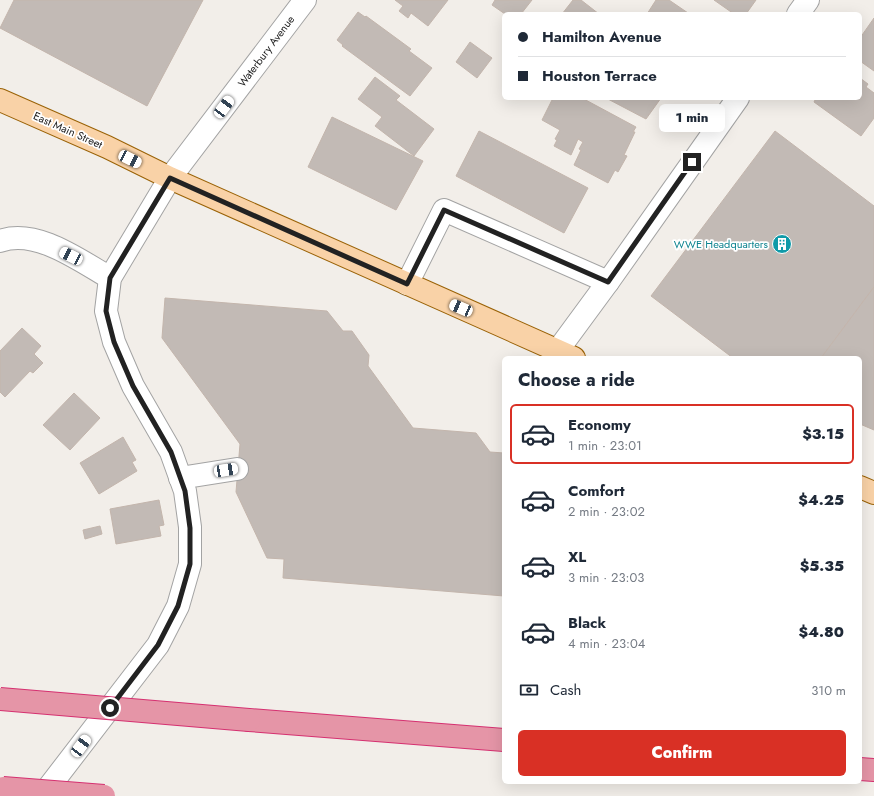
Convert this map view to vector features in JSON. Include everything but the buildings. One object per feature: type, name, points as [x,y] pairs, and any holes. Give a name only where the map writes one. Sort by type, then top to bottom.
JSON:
[{"type":"highway","points":[[0,700],[502,740]]},
{"type":"highway","points":[[862,769],[874,770]]},
{"type":"highway","points":[[1,788],[24,796]]},
{"type":"highway","points":[[1,788],[104,796]]},
{"type":"main road","name":"East Main Street","points":[[0,100],[407,284],[562,356]]},
{"type":"main road","points":[[862,488],[874,493]]},
{"type":"street","name":"Waterbury Avenue","points":[[110,278],[170,178],[305,0]]},
{"type":"street","points":[[799,12],[808,0]]},
{"type":"street","points":[[562,356],[608,282],[737,100]]},
{"type":"street","points":[[407,284],[444,210],[608,282]]},
{"type":"street","points":[[0,241],[20,237],[52,246],[110,278],[106,311],[114,342],[133,386],[171,452],[185,491],[190,528],[190,564],[178,606],[158,645],[42,796]]},
{"type":"street","points":[[180,478],[237,469]]},
{"type":"place","name":"WWE Headquarters","points":[[782,244]]},
{"type":"route","points":[[110,708],[158,645],[178,606],[190,564],[190,528],[185,491],[171,452],[133,386],[114,342],[106,311],[110,278],[170,178],[407,284],[444,210],[608,282],[692,162]]}]
